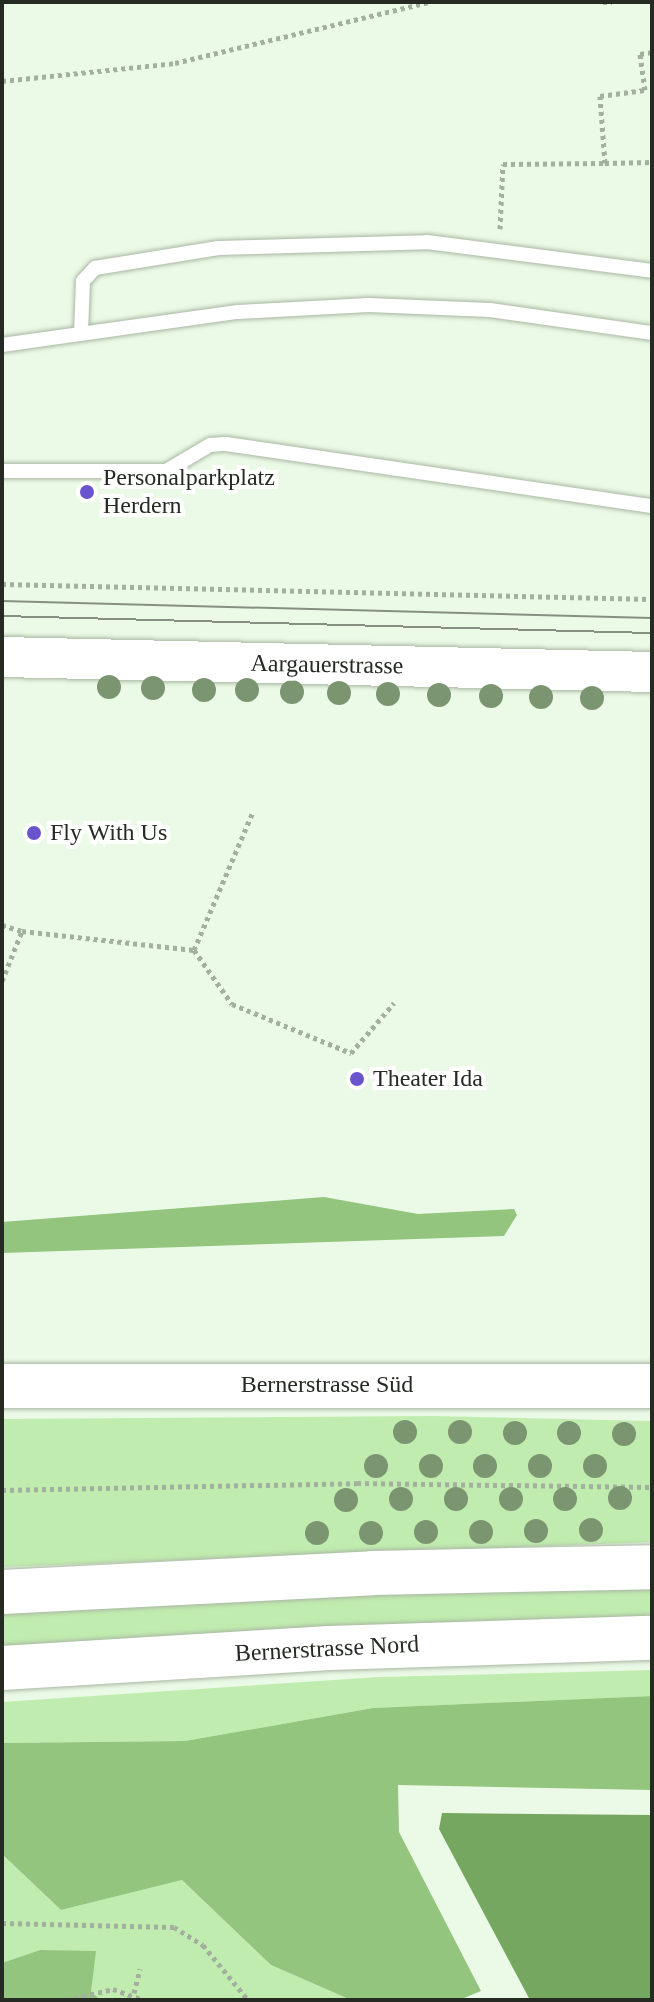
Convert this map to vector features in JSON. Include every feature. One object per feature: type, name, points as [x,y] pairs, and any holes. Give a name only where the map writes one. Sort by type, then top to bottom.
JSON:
[{"type":"main road","name":"Bernerstrasse Süd","points":[[2,1386],[652,1386]]},
{"type":"main road","points":[[2,1592],[388,1573],[652,1567]]},
{"type":"main road","name":"Bernerstrasse Nord","points":[[2,1668],[329,1648],[652,1638]]},
{"type":"street","name":"Aargauerstrasse","points":[[2,657],[652,672]]},
{"type":"lane","points":[[81,333],[84,278],[95,268],[125,260],[317,242],[427,242],[498,248],[652,271]]},
{"type":"lane","points":[[2,345],[238,312],[399,305],[521,314],[652,333]]},
{"type":"lane","points":[[2,471],[166,471],[210,445],[226,444],[652,506]]},
{"type":"path","points":[[2,81],[175,63],[430,2]]},
{"type":"path","points":[[603,2],[612,2]]},
{"type":"path","points":[[605,163],[600,96],[645,90],[640,54],[652,52]]},
{"type":"path","points":[[498,248],[503,164],[652,162]]},
{"type":"path","points":[[2,584],[652,599]]},
{"type":"path","points":[[194,950],[253,812]]},
{"type":"path","points":[[2,925],[22,931],[194,950],[232,1004],[351,1053],[394,1003]]},
{"type":"path","points":[[2,981],[22,931]]},
{"type":"path","points":[[2,1490],[357,1483],[652,1487]]},
{"type":"path","points":[[2,1923],[174,1927],[203,1945],[248,2000]]},
{"type":"path","points":[[134,1993],[140,1969]]},
{"type":"path","points":[[67,2000],[103,1990],[134,1993],[143,2000]]},
{"type":"shaded area","points":[[324,1197],[418,1214],[514,1209],[517,1215],[504,1236],[2,1253],[2,1222]]},
{"type":"shaded area","points":[[433,1416],[652,1421],[652,1542],[2,1567],[2,1419]]},
{"type":"shaded area","points":[[652,1588],[652,1620],[2,1646],[2,1613],[432,1592]]},
{"type":"shaded area","points":[[652,1670],[652,1696],[373,1708],[185,1741],[2,1743],[2,1702],[379,1677]]},
{"type":"shaded area","points":[[652,1696],[652,1790],[398,1785],[399,1832],[481,1991],[459,2000],[351,2000],[271,1965],[182,1880],[61,1910],[2,1854],[2,1743],[185,1741],[373,1708]]},
{"type":"shaded area","points":[[442,1813],[652,1815],[652,2000],[530,2000],[439,1829]]},
{"type":"shaded area","points":[[2,1854],[61,1910],[182,1880],[271,1965],[351,2000],[101,2000],[91,1992],[95,1952],[40,1950],[2,1963]]},
{"type":"shaded area","points":[[40,1950],[96,1951],[91,1992],[101,2000],[2,2000],[2,1963]]},
{"type":"tram line","points":[[2,601],[652,618]]},
{"type":"tram line","points":[[2,616],[652,633]]},
{"type":"place","name":"Personalparkplatz Herdern","points":[[87,492]]},
{"type":"place","name":"Fly With Us","points":[[34,833]]},
{"type":"place","name":"Theater Ida","points":[[357,1079]]}]
